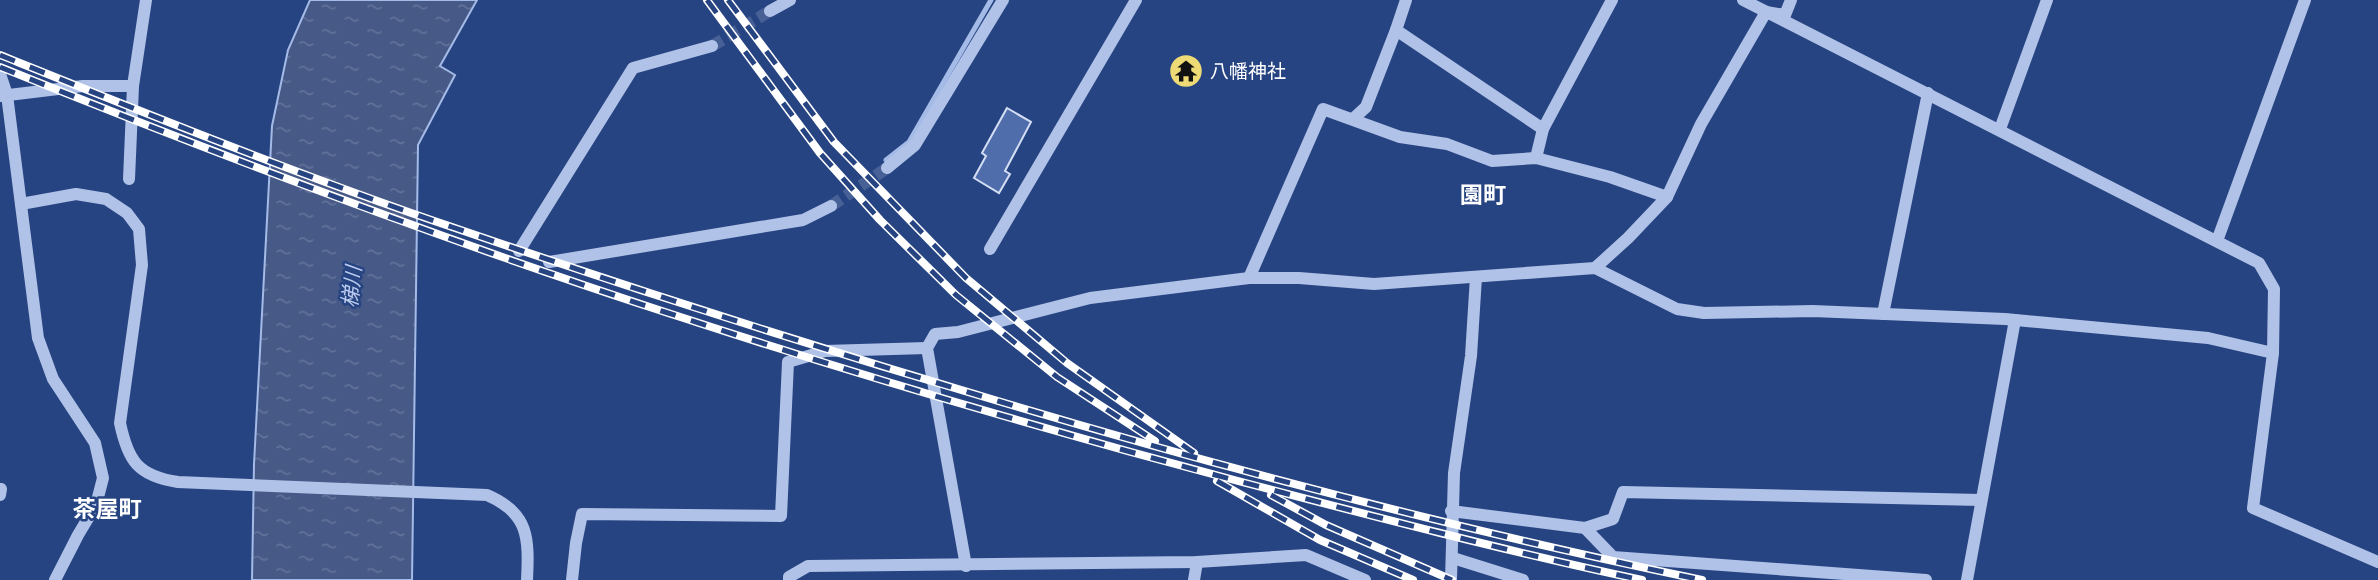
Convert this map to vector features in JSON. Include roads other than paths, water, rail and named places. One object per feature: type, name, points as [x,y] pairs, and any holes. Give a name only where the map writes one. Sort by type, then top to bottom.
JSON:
[{"type":"street","points":[[129,179],[133,86],[146,0]]},
{"type":"street","points":[[887,169],[915,145],[1003,0]]},
{"type":"street","points":[[990,249],[1136,0]]},
{"type":"street","points":[[1353,119],[1366,107],[1406,0]]},
{"type":"street","points":[[1536,158],[1543,128],[1612,0]]},
{"type":"street","points":[[1743,0],[2259,263],[2274,289],[2273,353],[2253,508],[2378,562]]},
{"type":"street","points":[[1766,12],[1785,15],[1791,0]]},
{"type":"street","points":[[2000,129],[2047,0]]},
{"type":"street","points":[[2217,241],[2305,0]]},
{"type":"street","points":[[1595,268],[1667,197],[1701,124],[1766,12]]},
{"type":"street","points":[[1396,30],[1543,128]]},
{"type":"street","points":[[519,251],[633,68],[712,46]]},
{"type":"street","points":[[0,74],[21,204],[38,338],[53,379],[95,443],[103,478],[96,505],[55,580]]},
{"type":"street","points":[[3,96],[83,86],[133,86]]},
{"type":"street","points":[[1884,314],[1928,93]]},
{"type":"street","points":[[1249,278],[1323,109],[1400,137],[1447,144],[1492,161],[1536,158],[1610,177],[1667,197]]},
{"type":"street","points":[[21,204],[76,194],[106,199],[127,213],[139,229],[142,265],[120,423],[125,448],[142,471],[160,480],[178,482],[487,495],[503,502],[518,515],[527,538],[527,580]]},
{"type":"street","points":[[550,262],[803,220],[831,206]]},
{"type":"street","points":[[966,565],[927,348],[935,334],[958,332],[1090,298],[1249,278],[1299,278],[1374,284],[1595,268],[1677,309],[1704,313],[1814,311],[2015,320],[2208,338],[2273,353]]},
{"type":"street","points":[[1451,580],[1454,473],[1471,356],[1476,277]]},
{"type":"street","points":[[1967,580],[2015,320]]},
{"type":"street","points":[[572,580],[582,514],[781,516],[788,362],[825,351],[927,348]]},
{"type":"street","points":[[1451,511],[1585,528],[1613,519],[1623,492],[1982,500]]},
{"type":"street","points":[[1585,528],[1613,557],[1926,580]]},
{"type":"street","points":[[789,580],[808,566],[1197,562],[1306,555],[1365,580]]},
{"type":"street","points":[[1453,558],[1523,580]]},
{"type":"street","points":[[1194,580],[1197,562]]},
{"type":"water","name":"梯川","points":[[310,0],[477,0],[440,66],[455,75],[418,145],[412,580],[252,580],[254,464],[272,126],[288,50]]},
{"type":"waterway","points":[[886,160],[909,142],[991,0]]},
{"type":"tunnel","points":[[712,46],[770,11]]},
{"type":"tunnel","points":[[831,206],[887,168]]},
{"type":"railway","points":[[707,0],[820,153],[880,220],[956,295],[1057,377],[1155,441]]},
{"type":"railway","points":[[728,0],[834,142],[966,278],[1067,363],[1194,453]]},
{"type":"railway","points":[[0,55],[338,187],[656,295],[861,360],[1260,475],[1436,520],[1702,580]]},
{"type":"railway","points":[[0,67],[414,226],[665,312],[808,357],[1022,421],[1238,481],[1490,545],[1642,580]]},
{"type":"railway","points":[[1217,481],[1320,540],[1413,580]]},
{"type":"railway","points":[[1271,495],[1326,525],[1452,580]]},
{"type":"place","name":"八幡神社","points":[[1186,71]]},
{"type":"district","name":"園町","points":[[1483,195]]},
{"type":"district","name":"茶屋町","points":[[107,509]]}]
